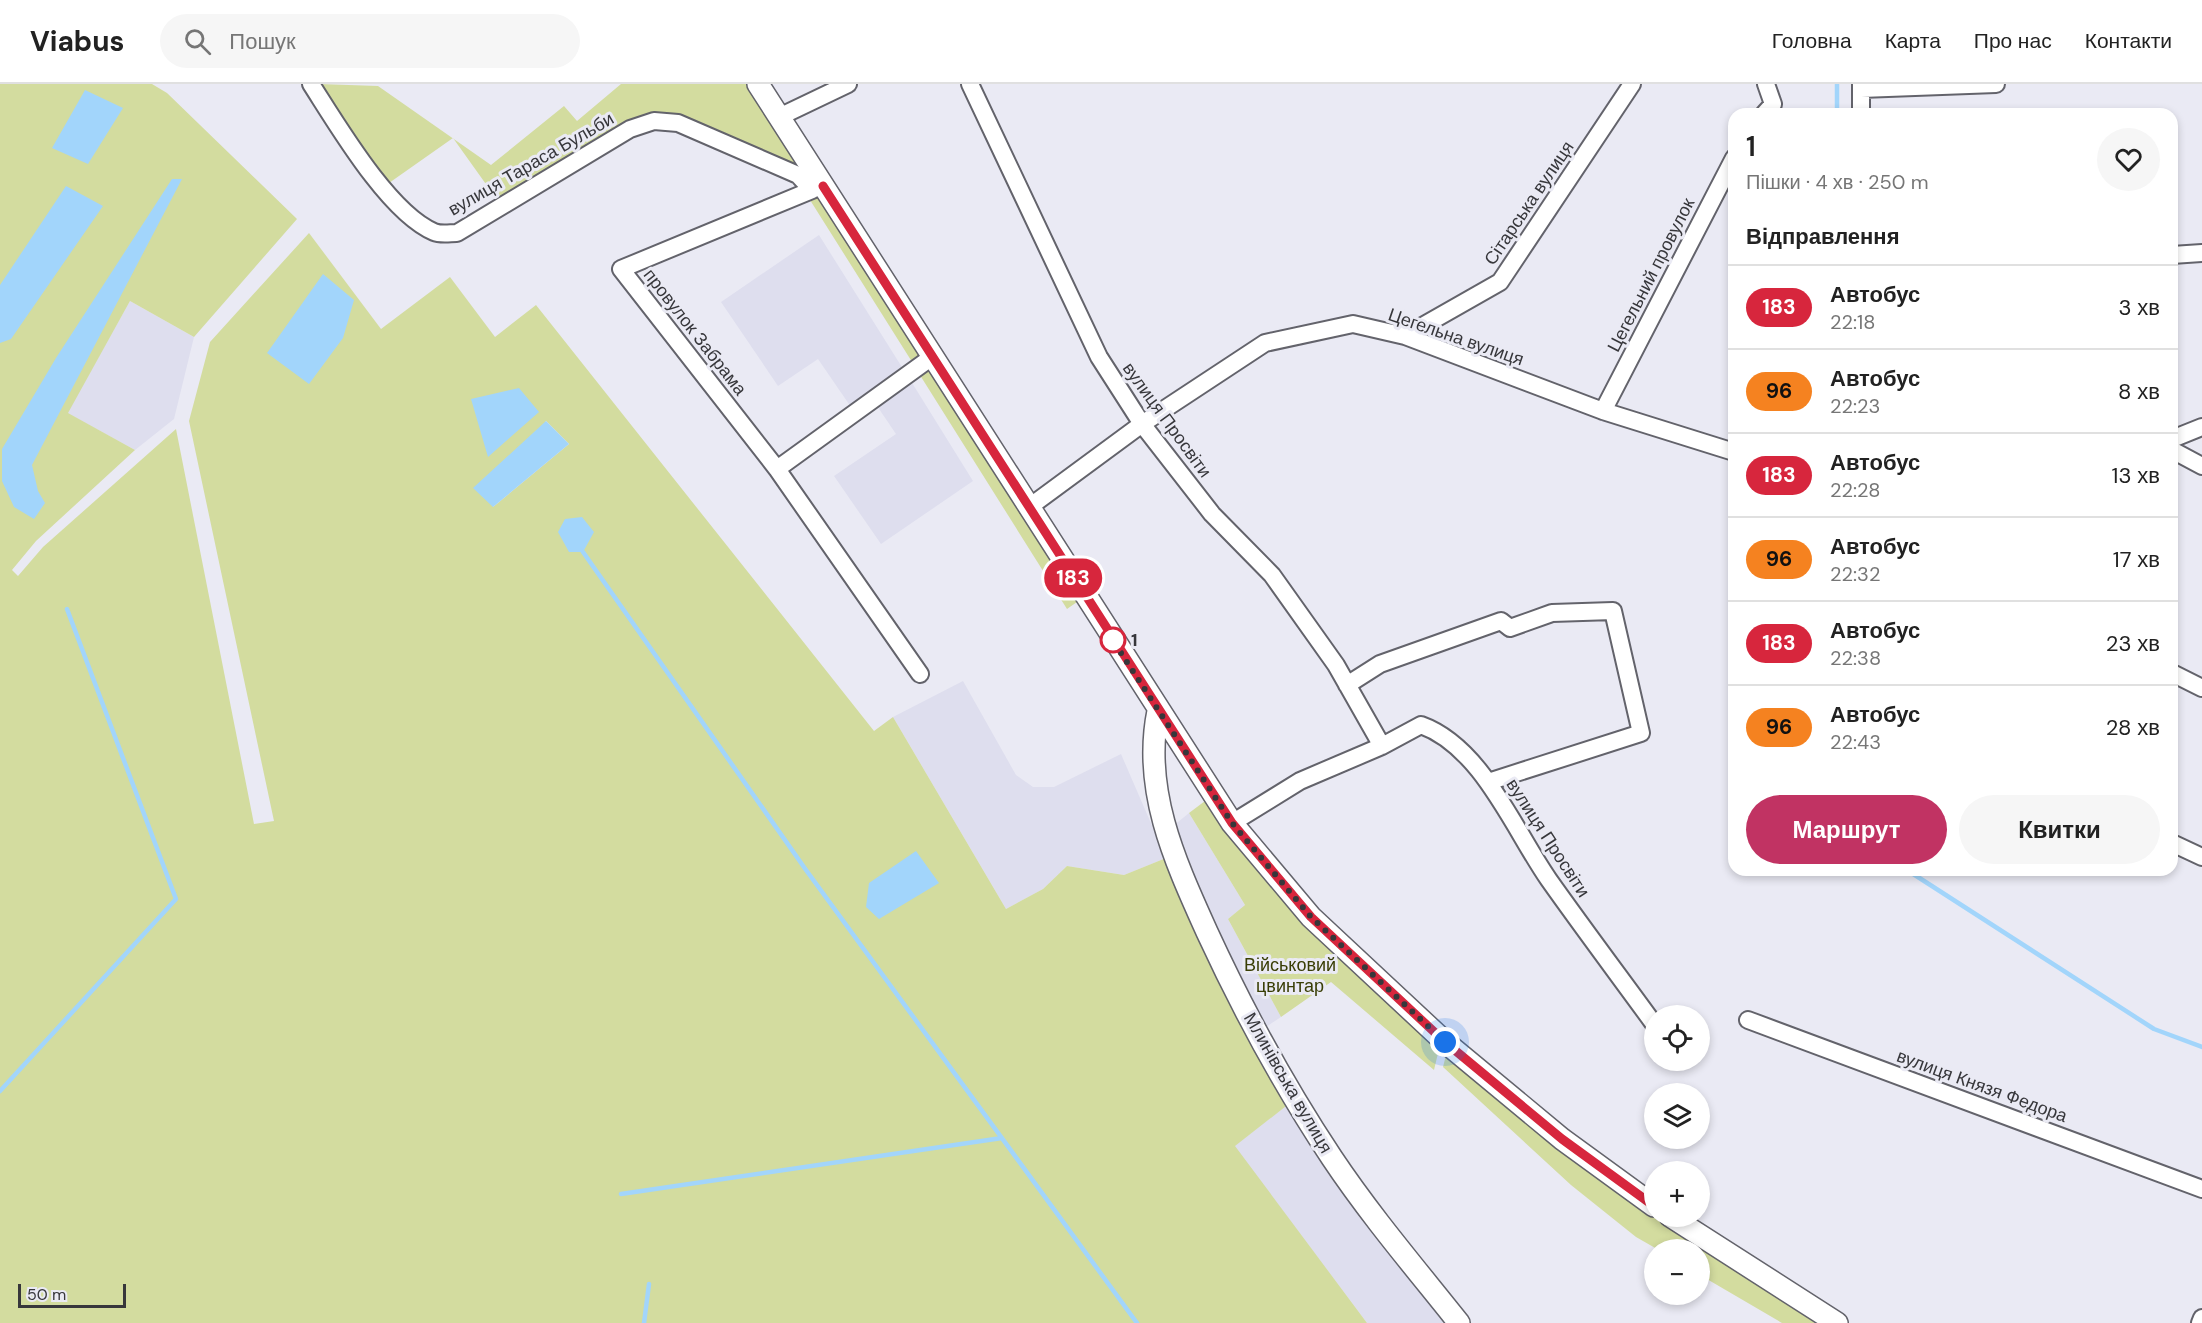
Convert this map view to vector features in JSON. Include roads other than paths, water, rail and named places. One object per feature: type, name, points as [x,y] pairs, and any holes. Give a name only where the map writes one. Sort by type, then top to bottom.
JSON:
[{"type":"main road","points":[[758,84],[779,117],[817,188],[932,357],[1232,823],[1311,917],[1445,1042],[1562,1139],[1644,1199]]},
{"type":"main road","name":"Млинівська вулиця","points":[[1158,711],[1153,739],[1159,802],[1172,856],[1221,962],[1274,1065],[1332,1159],[1459,1323]]},
{"type":"main road","points":[[1687,1227],[1837,1323]]},
{"type":"street","name":"вулиця Тараса Бульби","points":[[311,84],[360,160],[414,221],[437,233],[457,232],[630,129],[654,121],[678,123],[798,175],[817,188]]},
{"type":"street","points":[[779,117],[848,84]]},
{"type":"street","name":"вулиця Просвіти","points":[[970,84],[1099,357],[1142,424],[1212,514],[1272,575],[1347,685],[1382,746]]},
{"type":"street","name":"Сітарська вулиця","points":[[1405,336],[1500,282],[1632,84]]},
{"type":"street","points":[[1766,84],[1773,104],[1769,108]]},
{"type":"street","points":[[1861,108],[1861,87],[1996,84]]},
{"type":"street","name":"Цегельний провулок","points":[[1603,411],[1728,170]]},
{"type":"street","name":"провулок Забрама","points":[[817,188],[621,269],[777,469],[920,674]]},
{"type":"street","points":[[2178,255],[2202,253]]},
{"type":"street","name":"Цегельна вулиця","points":[[1028,508],[1142,424],[1265,343],[1353,324],[1405,336],[1603,411],[1728,450]]},
{"type":"street","points":[[777,469],[932,357]]},
{"type":"street","points":[[2178,437],[2202,427]]},
{"type":"street","points":[[2178,453],[2202,466]]},
{"type":"street","points":[[1347,685],[1380,664],[1501,621],[1510,628],[1552,613],[1614,611],[1641,733],[1488,782]]},
{"type":"street","points":[[2178,676],[2202,688]]},
{"type":"street","name":"вулиця Просвіти","points":[[1232,823],[1300,782],[1382,746],[1421,725],[1438,731],[1488,782],[1548,878],[1644,1009]]},
{"type":"street","points":[[2178,846],[2202,857]]},
{"type":"street","name":"вулиця Князя Федора","points":[[1748,1020],[2202,1189]]},
{"type":"street","points":[[2200,1323],[2202,1318]]},
{"type":"water","points":[[85,90],[123,108],[88,164],[52,148]]},
{"type":"water","points":[[172,179],[182,179],[32,465],[38,491],[45,503],[34,519],[14,507],[2,481],[2,449],[56,358]]},
{"type":"water","points":[[66,186],[103,206],[11,339],[0,343],[0,285]]},
{"type":"water","points":[[323,274],[354,300],[343,338],[309,384],[267,353]]},
{"type":"water","points":[[519,388],[539,412],[488,457],[471,399]]},
{"type":"water","points":[[546,421],[569,444],[493,507],[473,488]]},
{"type":"water","points":[[582,517],[594,532],[583,552],[569,552],[558,532],[565,519]]},
{"type":"water","points":[[916,851],[939,883],[879,919],[866,907],[869,883]]},
{"type":"waterway","points":[[1837,84],[1837,108]]},
{"type":"waterway","points":[[583,552],[806,870],[1137,1323]]},
{"type":"waterway","points":[[0,1091],[176,899],[67,609]]},
{"type":"waterway","points":[[1916,876],[2154,1029],[2202,1047]]},
{"type":"waterway","points":[[621,1194],[1002,1138]]},
{"type":"waterway","points":[[644,1323],[649,1284]]},
{"type":"place","name":"1","points":[[1113,640]]},
{"type":"park label","name":"Військовий цвинтар","points":[[1290,975]]}]
